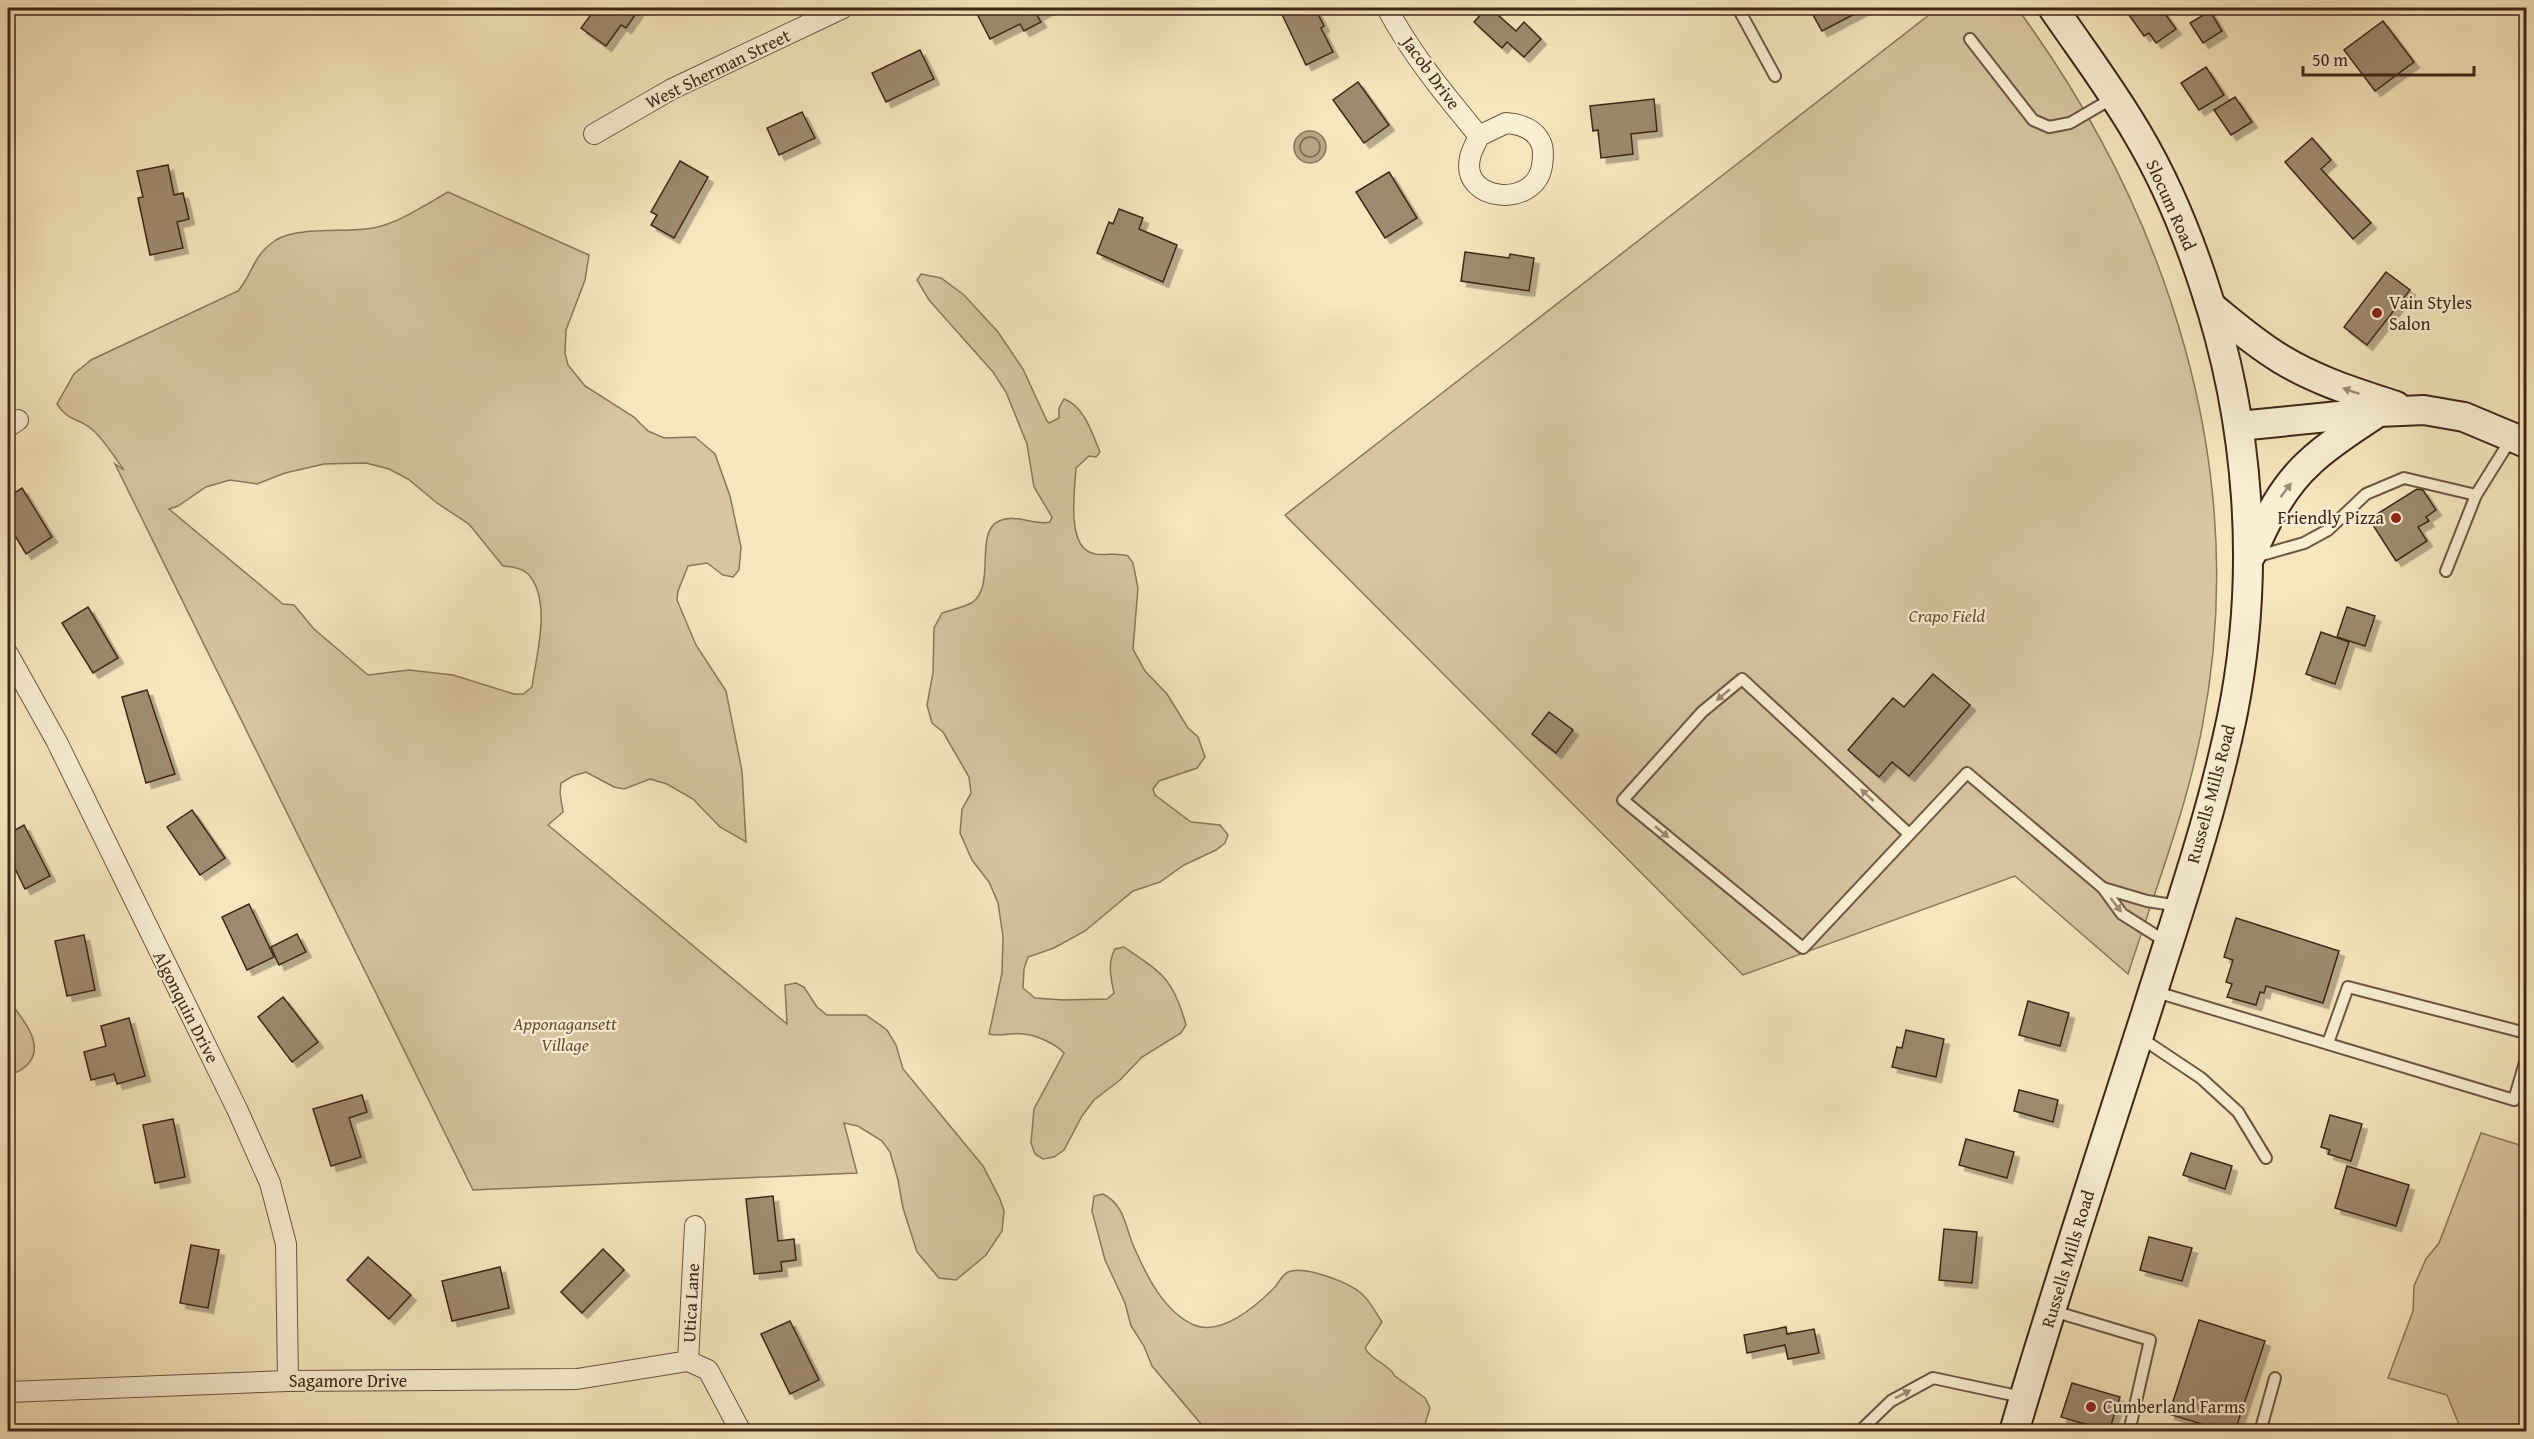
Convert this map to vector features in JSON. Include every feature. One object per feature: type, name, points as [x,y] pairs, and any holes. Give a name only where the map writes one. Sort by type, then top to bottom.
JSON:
[{"type":"main road","name":"Slocum Road","points":[[2053,8],[2115,97],[2158,171],[2192,251],[2212,307],[2239,426]]},
{"type":"main road","points":[[2212,307],[2263,348],[2301,370],[2324,381],[2407,410]]},
{"type":"main road","points":[[2239,426],[2407,410],[2464,417],[2520,440]]},
{"type":"main road","points":[[2249,559],[2270,514],[2296,477],[2310,462],[2378,412]]},
{"type":"main road","name":"Russells Mills Road","points":[[2014,1431],[2168,943],[2212,796],[2232,717],[2243,642],[2249,559],[2246,492],[2239,426]]},
{"type":"street","name":"West Sherman Street","points":[[594,134],[672,89],[843,8]]},
{"type":"street","name":"Jacob Drive","points":[[1387,8],[1396,26],[1450,102],[1479,136]]},
{"type":"street","name":"Algonquin Drive","points":[[8,654],[57,742],[237,1109],[270,1183],[286,1244],[288,1381]]},
{"type":"street","name":"Utica Lane","points":[[695,1226],[688,1360],[708,1371],[741,1431]]},
{"type":"street","name":"Sagamore Drive","points":[[8,1392],[288,1381],[577,1379],[688,1360]]},
{"type":"lane","points":[[1738,8],[1775,76]]},
{"type":"lane","points":[[1970,39],[2033,120],[2049,127],[2070,123],[2115,97]]},
{"type":"lane","points":[[2446,571],[2476,495],[2520,440]]},
{"type":"lane","points":[[2249,559],[2312,539],[2328,530],[2366,494],[2404,478],[2476,495]]},
{"type":"lane","points":[[1910,834],[1742,679],[1702,712],[1623,800],[1803,948],[1910,834],[1966,773],[2103,888],[2122,914],[2168,943]]},
{"type":"lane","points":[[2103,888],[2147,901],[2179,906]]},
{"type":"lane","points":[[2328,1043],[2348,987],[2526,1033]]},
{"type":"lane","points":[[2153,991],[2514,1100],[2526,1059]]},
{"type":"lane","points":[[2138,1036],[2201,1078],[2238,1112],[2266,1158]]},
{"type":"lane","points":[[2052,1311],[2150,1340],[2129,1431]]},
{"type":"lane","points":[[1859,1431],[1891,1401],[1933,1378],[2024,1397]]},
{"type":"lane","points":[[2260,1431],[2276,1378]]},
{"type":"green space","name":"Crapo Field","points":[[1938,8],[2017,8],[2071,88],[2117,172],[2156,259],[2185,349],[2206,442],[2216,536],[2215,632],[2202,728],[2169,852],[2128,974],[2015,876],[1743,975],[1285,515]]},
{"type":"green space","name":"Apponagansett Village","points":[[448,192],[589,255],[585,280],[566,330],[565,353],[568,365],[585,386],[634,417],[648,431],[664,438],[695,437],[715,454],[730,496],[741,547],[739,570],[733,577],[723,575],[707,563],[688,566],[678,591],[677,600],[696,645],[726,691],[742,771],[746,842],[720,827],[693,799],[667,784],[650,779],[624,789],[614,787],[586,772],[561,783],[563,812],[548,825],[787,1024],[785,985],[796,983],[804,987],[817,1007],[827,1015],[866,1015],[887,1030],[896,1045],[903,1069],[983,1166],[1004,1211],[1002,1231],[986,1255],[956,1280],[939,1278],[917,1252],[903,1208],[890,1152],[882,1141],[858,1126],[844,1123],[857,1173],[473,1190],[115,464],[124,470],[90,427],[70,417],[57,404],[74,374],[91,360],[238,291],[262,252],[276,240],[297,233],[382,226],[402,218]],"holes":[[[366,463],[389,469],[408,479],[437,503],[469,524],[503,566],[524,571],[536,586],[540,600],[541,630],[532,687],[523,694],[514,694],[453,675],[409,670],[368,675],[314,629],[294,605],[283,604],[169,509],[178,506],[206,487],[230,480],[257,484],[285,473],[324,464]]]},
{"type":"green space","points":[[921,274],[941,278],[964,295],[998,332],[1023,369],[1049,423],[1059,418],[1059,408],[1064,399],[1077,408],[1086,421],[1100,452],[1096,457],[1089,456],[1076,468],[1074,517],[1079,541],[1086,550],[1095,554],[1124,555],[1128,556],[1133,563],[1138,588],[1133,649],[1145,671],[1167,694],[1188,728],[1198,737],[1205,757],[1197,768],[1159,781],[1153,789],[1155,795],[1191,822],[1220,825],[1228,835],[1225,843],[1216,850],[1184,865],[1160,882],[1133,891],[1085,931],[1054,948],[1028,957],[1024,969],[1023,988],[1035,998],[1107,999],[1114,993],[1110,971],[1111,960],[1115,949],[1124,947],[1164,978],[1176,997],[1186,1025],[1181,1033],[1142,1057],[1120,1080],[1094,1100],[1082,1116],[1064,1150],[1054,1157],[1043,1159],[1035,1154],[1031,1143],[1034,1109],[1064,1053],[1051,1043],[1029,1035],[989,1034],[1002,973],[1003,937],[998,903],[989,882],[972,860],[960,833],[962,809],[971,793],[969,777],[943,732],[932,723],[927,705],[933,673],[934,628],[942,613],[970,604],[980,594],[985,571],[986,547],[992,527],[1005,519],[1044,523],[1050,522],[1052,517],[1034,487],[1027,444],[1006,392],[993,372],[929,300],[917,280]]},
{"type":"green space","points":[[8,1000],[30,1031],[34,1041],[34,1051],[31,1060],[22,1069],[8,1076]]},
{"type":"green space","points":[[2481,1133],[2526,1147],[2526,1431],[2456,1431],[2458,1422],[2447,1395],[2388,1378],[2413,1311],[2414,1286],[2426,1259],[2439,1243]]},
{"type":"green space","points":[[1103,1194],[1120,1210],[1139,1258],[1157,1292],[1174,1311],[1194,1325],[1215,1327],[1237,1318],[1266,1296],[1284,1275],[1295,1270],[1327,1276],[1358,1291],[1369,1302],[1382,1322],[1365,1348],[1395,1376],[1425,1398],[1430,1408],[1423,1431],[1207,1431],[1152,1366],[1144,1346],[1131,1326],[1125,1303],[1105,1260],[1092,1211],[1094,1196]]},
{"type":"water","points":[[1310,131],[1321,136],[1326,147],[1321,158],[1310,163],[1299,158],[1294,147],[1299,136]]},
{"type":"building","points":[[596,8],[640,8],[626,28],[621,25],[606,46],[581,28]]},
{"type":"building","points":[[974,8],[1051,8],[1037,15],[1041,22],[1024,31],[1020,24],[990,39]]},
{"type":"building","points":[[1279,8],[1315,8],[1324,26],[1321,28],[1333,52],[1306,65]]},
{"type":"building","points":[[1487,8],[1490,8],[1516,31],[1524,22],[1541,39],[1524,57],[1507,42],[1502,48],[1474,22]]},
{"type":"building","points":[[1809,8],[1866,8],[1822,31]]},
{"type":"building","points":[[2124,8],[2161,8],[2176,29],[2156,43],[2149,33],[2144,36]]},
{"type":"building","points":[[2210,11],[2222,31],[2203,43],[2190,23]]},
{"type":"building","points":[[2383,21],[2414,62],[2375,91],[2344,50]]},
{"type":"building","points":[[920,50],[934,79],[886,102],[872,73]]},
{"type":"building","points":[[2206,67],[2224,95],[2199,110],[2181,83]]},
{"type":"building","points":[[1358,82],[1389,125],[1364,143],[1333,100]]},
{"type":"building","points":[[2235,97],[2252,122],[2231,135],[2214,110]]},
{"type":"building","points":[[1654,99],[1657,131],[1631,134],[1633,154],[1601,158],[1598,130],[1593,131],[1590,106]]},
{"type":"building","points":[[802,112],[815,138],[779,155],[767,128]]},
{"type":"building","points":[[2312,138],[2331,160],[2321,169],[2371,223],[2353,239],[2285,162]]},
{"type":"building","points":[[680,161],[708,177],[674,238],[651,225],[657,215],[651,212]]},
{"type":"building","points":[[168,165],[174,195],[183,193],[189,219],[177,222],[183,248],[150,255],[138,198],[143,197],[137,171]]},
{"type":"building","points":[[1389,172],[1417,218],[1385,238],[1356,192]]},
{"type":"building","points":[[1119,209],[1143,218],[1139,229],[1177,245],[1163,282],[1097,253],[1109,222],[1113,224]]},
{"type":"building","points":[[1465,252],[1509,258],[1510,254],[1534,258],[1529,291],[1461,281]]},
{"type":"building","points":[[2386,272],[2410,290],[2367,345],[2344,327]]},
{"type":"building","points":[[22,488],[52,537],[26,554],[8,524],[8,497]]},
{"type":"building","points":[[2417,489],[2423,490],[2436,510],[2426,517],[2429,521],[2418,527],[2427,541],[2396,561],[2369,519]]},
{"type":"building","points":[[88,607],[118,658],[93,673],[62,623]]},
{"type":"building","points":[[2347,607],[2375,616],[2365,646],[2337,637]]},
{"type":"building","points":[[2321,632],[2349,642],[2335,684],[2306,674]]},
{"type":"building","points":[[1933,674],[1970,705],[1909,776],[1892,762],[1879,777],[1848,750],[1893,698],[1904,707]]},
{"type":"building","points":[[147,690],[175,774],[146,783],[122,697]]},
{"type":"building","points":[[1549,712],[1573,730],[1556,753],[1532,734]]},
{"type":"building","points":[[192,810],[225,858],[200,875],[167,827]]},
{"type":"building","points":[[24,825],[50,876],[25,889],[8,854],[8,834]]},
{"type":"building","points":[[249,904],[274,957],[247,970],[222,917]]},
{"type":"building","points":[[2236,918],[2339,951],[2323,1003],[2266,986],[2264,993],[2260,992],[2256,1005],[2227,997],[2232,984],[2226,982],[2233,960],[2224,957]]},
{"type":"building","points":[[297,934],[306,952],[279,965],[271,947]]},
{"type":"building","points":[[84,935],[95,990],[67,996],[55,941]]},
{"type":"building","points":[[283,997],[318,1042],[292,1062],[258,1017]]},
{"type":"building","points":[[2028,1001],[2069,1013],[2060,1046],[2019,1035]]},
{"type":"building","points":[[129,1018],[145,1076],[117,1084],[114,1074],[91,1080],[84,1052],[106,1046],[101,1026]]},
{"type":"building","points":[[1906,1030],[1944,1039],[1936,1077],[1892,1067],[1897,1047],[1902,1048]]},
{"type":"building","points":[[2019,1090],[2058,1100],[2053,1122],[2014,1111]]},
{"type":"building","points":[[362,1095],[367,1112],[349,1118],[361,1157],[331,1166],[313,1109]]},
{"type":"building","points":[[2330,1115],[2362,1124],[2351,1161],[2328,1154],[2330,1150],[2321,1147]]},
{"type":"building","points":[[173,1119],[185,1177],[155,1183],[143,1125]]},
{"type":"building","points":[[1966,1139],[2014,1152],[2007,1178],[1959,1165]]},
{"type":"building","points":[[2191,1153],[2232,1166],[2225,1189],[2183,1175]]},
{"type":"building","points":[[2347,1166],[2409,1185],[2396,1226],[2335,1208]]},
{"type":"building","points":[[773,1196],[778,1241],[794,1239],[796,1260],[781,1262],[782,1271],[754,1274],[746,1199]]},
{"type":"building","points":[[1944,1229],[1977,1232],[1972,1283],[1939,1280]]},
{"type":"building","points":[[2149,1237],[2192,1248],[2182,1281],[2140,1270]]},
{"type":"building","points":[[191,1245],[219,1250],[208,1308],[180,1303]]},
{"type":"building","points":[[603,1249],[624,1270],[582,1313],[561,1292]]},
{"type":"building","points":[[368,1257],[411,1295],[389,1319],[347,1280]]},
{"type":"building","points":[[500,1267],[509,1308],[452,1321],[442,1281]]},
{"type":"building","points":[[2199,1320],[2265,1341],[2235,1431],[2224,1431],[2169,1414]]},
{"type":"building","points":[[790,1321],[819,1380],[790,1394],[761,1334]]},
{"type":"building","points":[[1786,1327],[1787,1334],[1814,1329],[1819,1353],[1788,1359],[1785,1345],[1747,1353],[1744,1335]]},
{"type":"building","name":"Cumberland Farms","points":[[2072,1383],[2120,1397],[2109,1431],[2061,1417]]},
{"type":"place","name":"Vain Styles Salon","points":[[2377,313]]},
{"type":"place","name":"Friendly Pizza","points":[[2396,518]]},
{"type":"place","name":"Cumberland Farms","points":[[2091,1407]]}]
